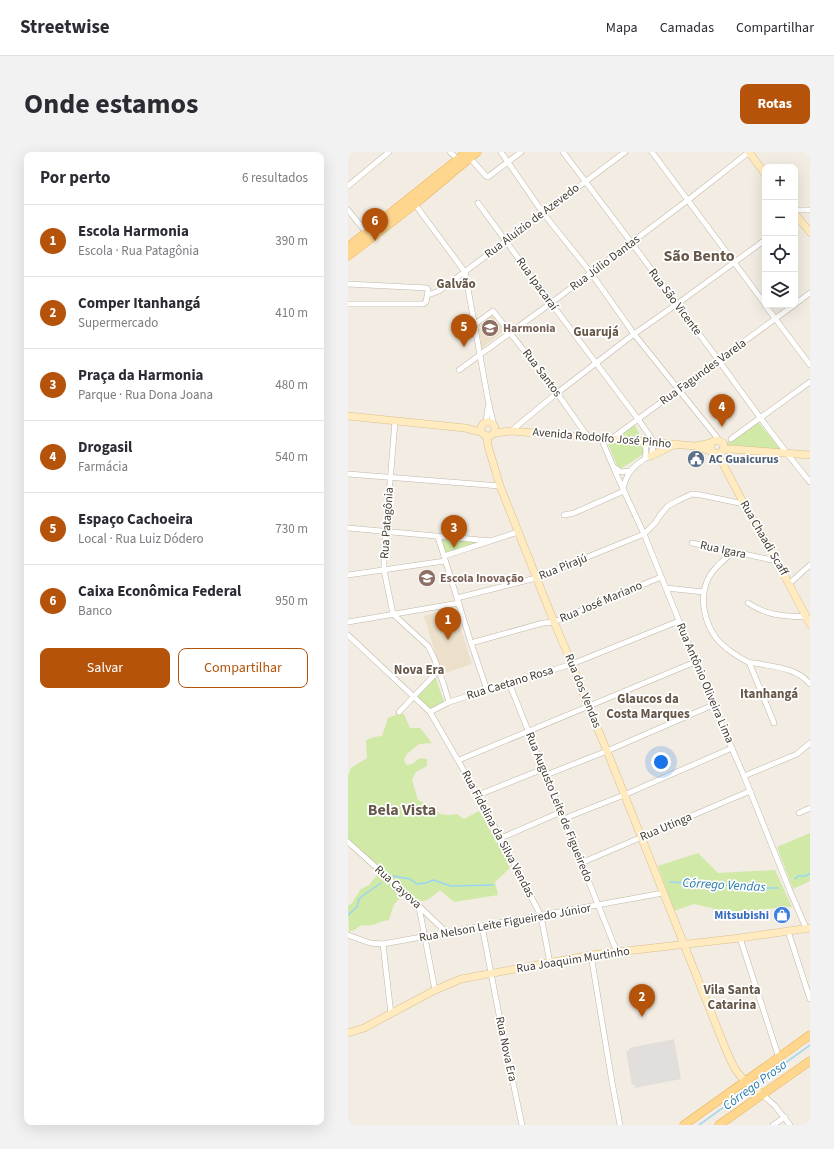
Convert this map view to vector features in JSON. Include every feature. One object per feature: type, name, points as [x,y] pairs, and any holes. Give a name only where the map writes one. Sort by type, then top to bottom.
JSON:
[{"type":"main road","points":[[348,256],[460,161],[470,154],[477,152]]},
{"type":"main road","points":[[749,152],[762,170]]},
{"type":"main road","points":[[348,247],[366,232],[412,201]]},
{"type":"main road","points":[[798,217],[810,232]]},
{"type":"main road","points":[[348,416],[465,428],[492,435],[494,428],[491,423],[484,423],[465,428]]},
{"type":"main road","points":[[484,423],[480,428],[484,434]]},
{"type":"main road","name":"Avenida Rodolfo José Pinho","points":[[494,428],[510,431],[696,446],[717,446],[732,449],[810,455]]},
{"type":"main road","name":"Rua dos Vendas","points":[[484,434],[500,486],[536,578],[733,1066],[747,1083],[760,1093]]},
{"type":"main road","points":[[648,457],[677,444]]},
{"type":"main road","name":"Rua Chaadi Scaff","points":[[717,446],[722,462],[744,504],[790,584],[810,624]]},
{"type":"main road","name":"Rua Joaquim Murtinho","points":[[348,1033],[364,1028],[435,990],[461,979],[591,955],[740,938],[808,928]]},
{"type":"main road","points":[[684,1125],[747,1083],[810,1035]]},
{"type":"main road","points":[[719,1125],[760,1093],[810,1061]]},
{"type":"street","points":[[348,186],[389,152]]},
{"type":"street","points":[[450,152],[460,161]]},
{"type":"street","points":[[501,152],[543,213],[591,273],[634,334],[708,428],[717,446]]},
{"type":"street","points":[[470,154],[488,177],[521,152]]},
{"type":"street","name":"Rua São Vicente","points":[[563,152],[786,453],[810,482]]},
{"type":"street","name":"Rua Aluízio de Azevedo","points":[[348,304],[423,304],[426,302],[428,295],[439,291],[625,152]]},
{"type":"street","points":[[652,152],[762,301]]},
{"type":"street","name":"Rua Júlio Dantas","points":[[459,370],[631,243],[749,152]]},
{"type":"street","points":[[412,201],[465,272],[494,428]]},
{"type":"street","name":"Rua Ipacaraí","points":[[478,203],[654,442]]},
{"type":"street","points":[[348,210],[366,232]]},
{"type":"street","points":[[798,214],[810,210]]},
{"type":"street","points":[[510,431],[634,334],[762,242]]},
{"type":"street","points":[[348,284],[426,288],[428,290],[428,295]]},
{"type":"street","name":"Rua Fagundes Varela","points":[[798,302],[810,294]]},
{"type":"street","points":[[767,308],[810,365]]},
{"type":"street","name":"Rua Fagundes Varela","points":[[611,439],[790,308]]},
{"type":"street","name":"Rua Santos","points":[[475,324],[493,311],[557,393],[588,437]]},
{"type":"street","points":[[731,439],[810,382]]},
{"type":"street","points":[[484,423],[488,400]]},
{"type":"street","name":"Rua Patagônia","points":[[393,614],[384,570],[384,558],[395,421]]},
{"type":"street","name":"Rua Antônio Oliveira Lima","points":[[601,438],[644,534],[695,662],[744,776],[790,891],[808,928]]},
{"type":"street","points":[[645,442],[648,457]]},
{"type":"street","points":[[564,515],[574,513],[624,490],[626,477],[630,471],[648,457],[654,442]]},
{"type":"street","points":[[613,467],[621,472],[630,471]]},
{"type":"street","points":[[348,474],[500,486]]},
{"type":"street","points":[[644,534],[668,506],[677,500],[692,494],[744,504]]},
{"type":"street","points":[[348,528],[491,541]]},
{"type":"street","points":[[348,575],[384,570],[444,558],[518,532]]},
{"type":"street","name":"Rua Pirajú","points":[[348,622],[458,600],[536,578],[644,534]]},
{"type":"street","points":[[438,537],[487,690]]},
{"type":"street","name":"Rua Igara","points":[[692,543],[777,561]]},
{"type":"street","points":[[733,552],[712,571],[704,592],[703,602],[705,615],[716,638],[731,651],[749,662],[797,673],[805,678],[810,684]]},
{"type":"street","points":[[790,584],[810,565]]},
{"type":"street","name":"Rua José Mariano","points":[[471,643],[543,623],[554,622],[661,577]]},
{"type":"street","points":[[666,588],[704,592]]},
{"type":"street","points":[[748,603],[758,610],[766,612],[784,616],[806,617]]},
{"type":"street","points":[[393,614],[428,646],[432,652],[449,702]]},
{"type":"street","name":"Rua Caetano Rosa","points":[[430,712],[449,702],[572,664],[679,621]]},
{"type":"street","name":"Rua Fidelina da Silva Vendas","points":[[348,635],[430,712],[459,760],[541,916],[550,963]]},
{"type":"street","points":[[459,760],[695,662]]},
{"type":"street","points":[[749,662],[774,723]]},
{"type":"street","points":[[398,712],[439,670]]},
{"type":"street","name":"Rua Augusto Leite de Figueiredo","points":[[509,683],[617,952]]},
{"type":"street","points":[[478,795],[607,751],[713,704]]},
{"type":"street","points":[[744,776],[797,754],[810,743]]},
{"type":"street","points":[[563,819],[624,795],[732,748]]},
{"type":"street","name":"Rua Utinga","points":[[581,863],[750,791]]},
{"type":"street","points":[[799,813],[810,808]]},
{"type":"street","points":[[501,838],[561,812]]},
{"type":"street","name":"Rua Cayova","points":[[348,842],[447,933]]},
{"type":"street","name":"Rua Nelson Leite Figueiredo Júnior","points":[[348,935],[370,943],[383,944],[424,938],[663,893]]},
{"type":"street","points":[[419,906],[435,990]]},
{"type":"street","points":[[482,926],[492,973]]},
{"type":"street","points":[[788,930],[810,999]]},
{"type":"street","points":[[740,938],[779,1058]]},
{"type":"street","points":[[383,944],[391,1014]]},
{"type":"street","points":[[591,955],[620,1125]]},
{"type":"street","name":"Rua Nova Era","points":[[492,973],[501,1025],[522,1125]]},
{"type":"street","points":[[760,1093],[775,1106],[790,1125]]},
{"type":"street","points":[[773,1125],[784,1117]]},
{"type":"shaded area","name":"Harmonia","points":[[492,315],[504,331],[482,348],[478,325]]},
{"type":"shaded area","points":[[454,607],[472,664],[442,674],[424,616]]},
{"type":"shaded area","points":[[674,1039],[681,1079],[635,1088],[635,1085],[632,1085],[626,1051],[629,1051],[629,1048]]},
{"type":"green space","points":[[758,422],[781,450],[733,448],[726,443]]},
{"type":"green space","points":[[634,424],[644,441],[645,453],[619,470],[608,444]]},
{"type":"green space","points":[[441,539],[485,542],[444,554]]},
{"type":"green space","points":[[435,676],[444,702],[431,709],[417,697]]},
{"type":"green space","points":[[398,714],[404,714],[410,728],[420,728],[432,743],[419,744],[407,754],[404,760],[406,765],[412,764],[420,758],[427,759],[427,766],[416,772],[412,780],[418,800],[431,806],[440,814],[457,814],[464,819],[479,811],[502,850],[510,868],[495,882],[498,895],[454,902],[440,890],[425,901],[404,896],[401,897],[394,905],[389,920],[373,925],[361,925],[349,932],[348,906],[352,903],[361,889],[369,885],[377,875],[377,872],[348,845],[348,776],[351,768],[367,758],[366,740],[382,736],[388,718]]},
{"type":"green space","points":[[810,833],[810,881],[793,889],[777,847]]},
{"type":"green space","points":[[698,853],[718,873],[775,870],[792,907],[727,912],[694,904],[674,911],[658,866]]},
{"type":"waterway","name":"Córrego Vendas","points":[[795,879],[798,876],[806,876],[810,873]]},
{"type":"waterway","name":"Córrego Vendas","points":[[393,876],[410,879],[417,884],[426,883],[433,880],[451,886],[493,885]]},
{"type":"waterway","name":"Córrego Vendas","points":[[670,882],[688,883],[700,887],[736,885],[752,888],[778,888]]},
{"type":"waterway","name":"Córrego Vendas","points":[[348,915],[357,907],[359,899],[381,883]]},
{"type":"waterway","name":"Córrego Prosa","points":[[755,1085],[810,1045]]},
{"type":"waterway","name":"Córrego Prosa","points":[[699,1125],[750,1088]]},
{"type":"place","name":"Caixa Econômica Federal","points":[[375,241]]},
{"type":"place","name":"Harmonia","points":[[490,328]]},
{"type":"place","name":"Espaço Cachoeira","points":[[464,347]]},
{"type":"place","name":"Drogasil","points":[[722,427]]},
{"type":"place","name":"AC Guaicurus","points":[[696,459]]},
{"type":"place","name":"Praça da Harmonia","points":[[454,548]]},
{"type":"place","name":"Escola Inovação","points":[[427,578]]},
{"type":"place","name":"Escola Harmonia","points":[[448,640]]},
{"type":"place","name":"Mitsubishi","points":[[782,915]]},
{"type":"place","name":"Comper Itanhangá","points":[[642,1017]]},
{"type":"district","name":"São Bento","points":[[699,256]]},
{"type":"district","name":"Galvão","points":[[456,284]]},
{"type":"district","name":"Guarujá","points":[[596,332]]},
{"type":"district","name":"Nova Era","points":[[419,670]]},
{"type":"district","name":"Itanhangá","points":[[769,694]]},
{"type":"district","name":"Glaucos da Costa Marques","points":[[648,706]]},
{"type":"district","name":"Bela Vista","points":[[402,810]]},
{"type":"district","name":"Vila Santa Catarina","points":[[732,998]]}]
